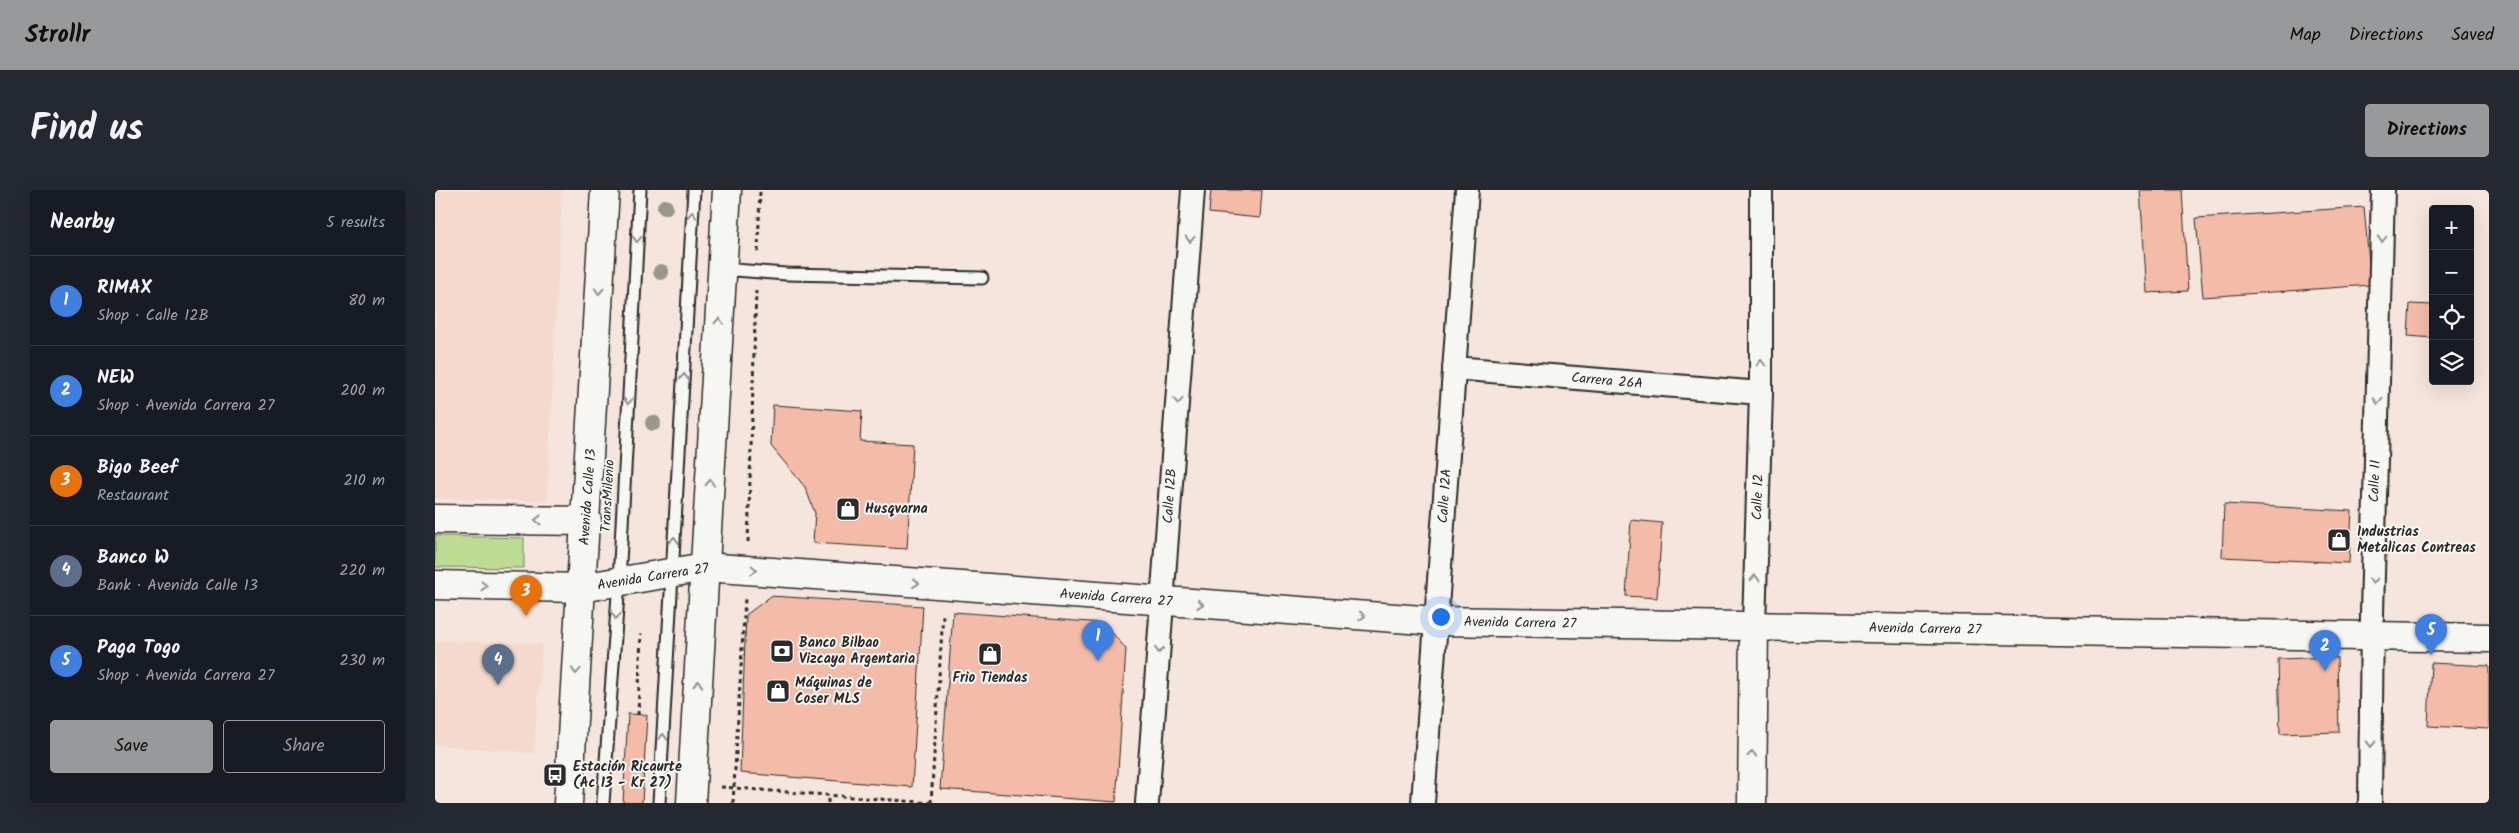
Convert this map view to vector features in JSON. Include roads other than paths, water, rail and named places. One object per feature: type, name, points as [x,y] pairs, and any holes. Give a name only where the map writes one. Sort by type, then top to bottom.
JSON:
[{"type":"main road","name":"Avenida Calle 13","points":[[568,803],[587,521],[605,190]]},
{"type":"main road","points":[[692,794],[727,190]]},
{"type":"main road","points":[[435,518],[587,521]]},
{"type":"main road","name":"Avenida Carrera 27","points":[[435,585],[581,588],[705,567],[1436,621],[2489,638]]},
{"type":"main road","name":"Calle 12","points":[[1752,803],[1754,626]]},
{"type":"street","name":"Calle 12B","points":[[1147,803],[1193,190]]},
{"type":"street","name":"Calle 12A","points":[[1423,803],[1467,190]]},
{"type":"street","name":"Calle 12","points":[[1754,626],[1761,393],[1761,190]]},
{"type":"street","name":"Calle 11","points":[[2370,803],[2371,636],[2383,190]]},
{"type":"street","name":"Carrera 26A","points":[[1454,368],[1761,393]]},
{"type":"lane","name":"TransMilenio","points":[[603,803],[619,581],[640,190]]},
{"type":"lane","points":[[659,803],[694,190]]},
{"type":"lane","points":[[722,269],[982,278]]},
{"type":"place","name":"Husqvarna","points":[[848,509]]},
{"type":"place","name":"Industrias Metalicas Contreas","points":[[2339,540]]},
{"type":"place","name":"Bigo Beef","points":[[526,616]]},
{"type":"place","name":"Banco Bilbao Vizcaya Argentaria","points":[[782,651]]},
{"type":"place","name":"Frio Tiendas","points":[[990,654]]},
{"type":"place","name":"Paga Togo","points":[[2431,655]]},
{"type":"place","name":"RIMAX","points":[[1098,661]]},
{"type":"place","name":"NEW","points":[[2325,671]]},
{"type":"place","name":"Banco W","points":[[498,685]]},
{"type":"place","name":"Máquinas de Coser MLS","points":[[778,691]]},
{"type":"place","name":"Estación Ricaurte (Ac 13 - Kr 27)","points":[[555,775]]}]
